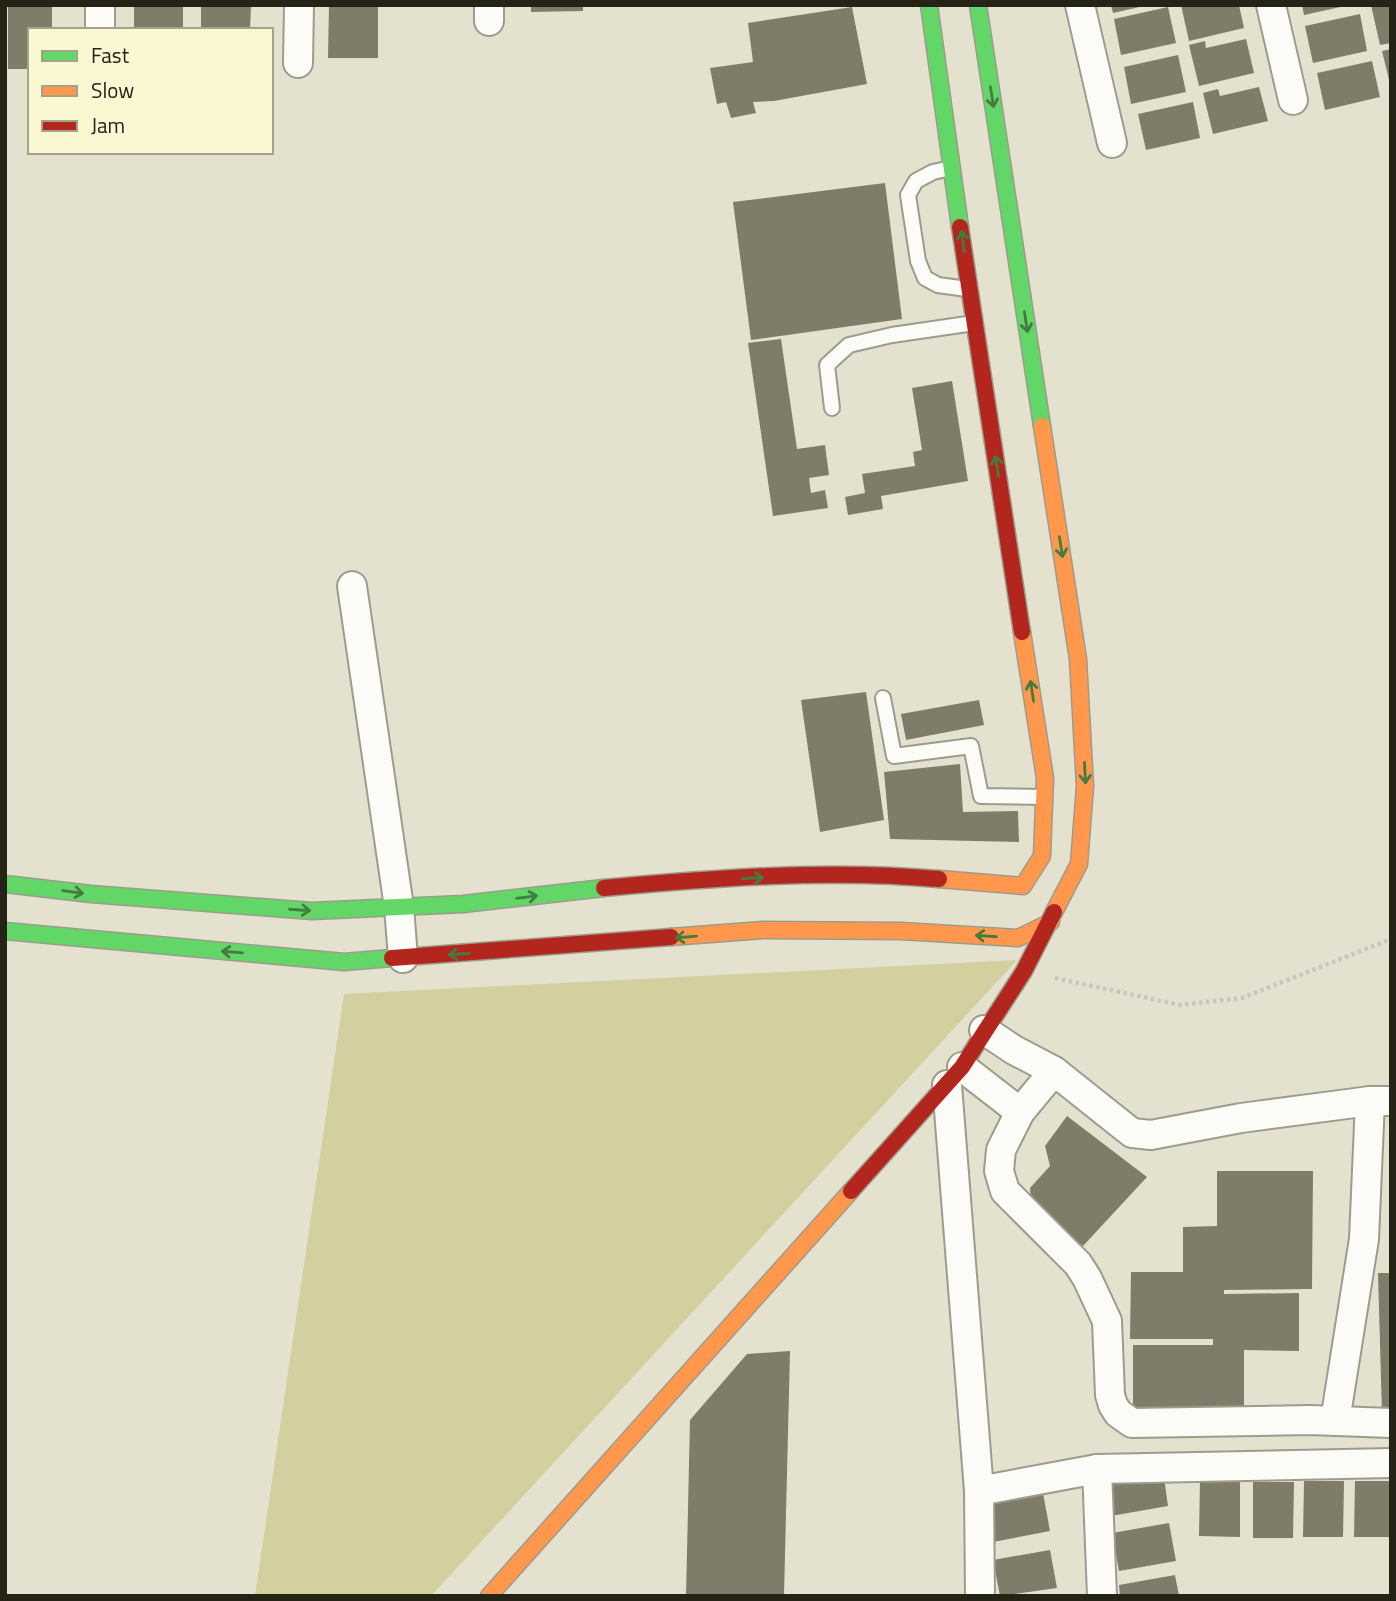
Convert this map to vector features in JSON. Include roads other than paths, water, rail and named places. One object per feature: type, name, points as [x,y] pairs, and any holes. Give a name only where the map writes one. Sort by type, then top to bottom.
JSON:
[{"type":"street","points":[[100,5],[100,28]]},
{"type":"street","points":[[298,63],[299,5]]},
{"type":"street","points":[[5,884],[105,895],[312,911],[463,904],[607,888],[821,874],[898,876],[1023,886],[1042,856],[1045,778],[952,168],[944,69],[929,5]]},
{"type":"street","points":[[489,1596],[955,1076],[1024,971],[1079,864],[1085,786],[1078,659],[980,62],[978,5]]},
{"type":"street","points":[[1080,5],[1112,144]]},
{"type":"street","points":[[1271,5],[1293,100]]},
{"type":"street","points":[[352,586],[399,907],[403,958]]},
{"type":"street","points":[[5,931],[344,962],[763,930],[901,931],[1018,938],[1051,922]]},
{"type":"street","points":[[984,1030],[1054,1071],[1132,1133],[1151,1135],[1241,1118],[1380,1101],[1364,1238],[1335,1421]]},
{"type":"street","points":[[1054,1071],[1020,1112],[1001,1150],[999,1171],[1005,1191],[1078,1264],[1087,1278],[1107,1321],[1110,1395],[1118,1413],[1132,1423],[1391,1423]]},
{"type":"street","points":[[955,1076],[1020,1112]]},
{"type":"street","points":[[955,1076],[979,1491],[980,1596]]},
{"type":"street","points":[[979,1491],[1097,1469],[1391,1463]]},
{"type":"street","points":[[1097,1469],[1102,1596]]},
{"type":"lane","points":[[952,168],[933,172],[916,181],[908,195],[918,261],[925,278],[938,285],[970,289]]},
{"type":"lane","points":[[832,408],[827,365],[849,345],[892,335],[975,323]]},
{"type":"lane","points":[[883,698],[894,756],[971,746],[981,796],[1044,797]]}]
